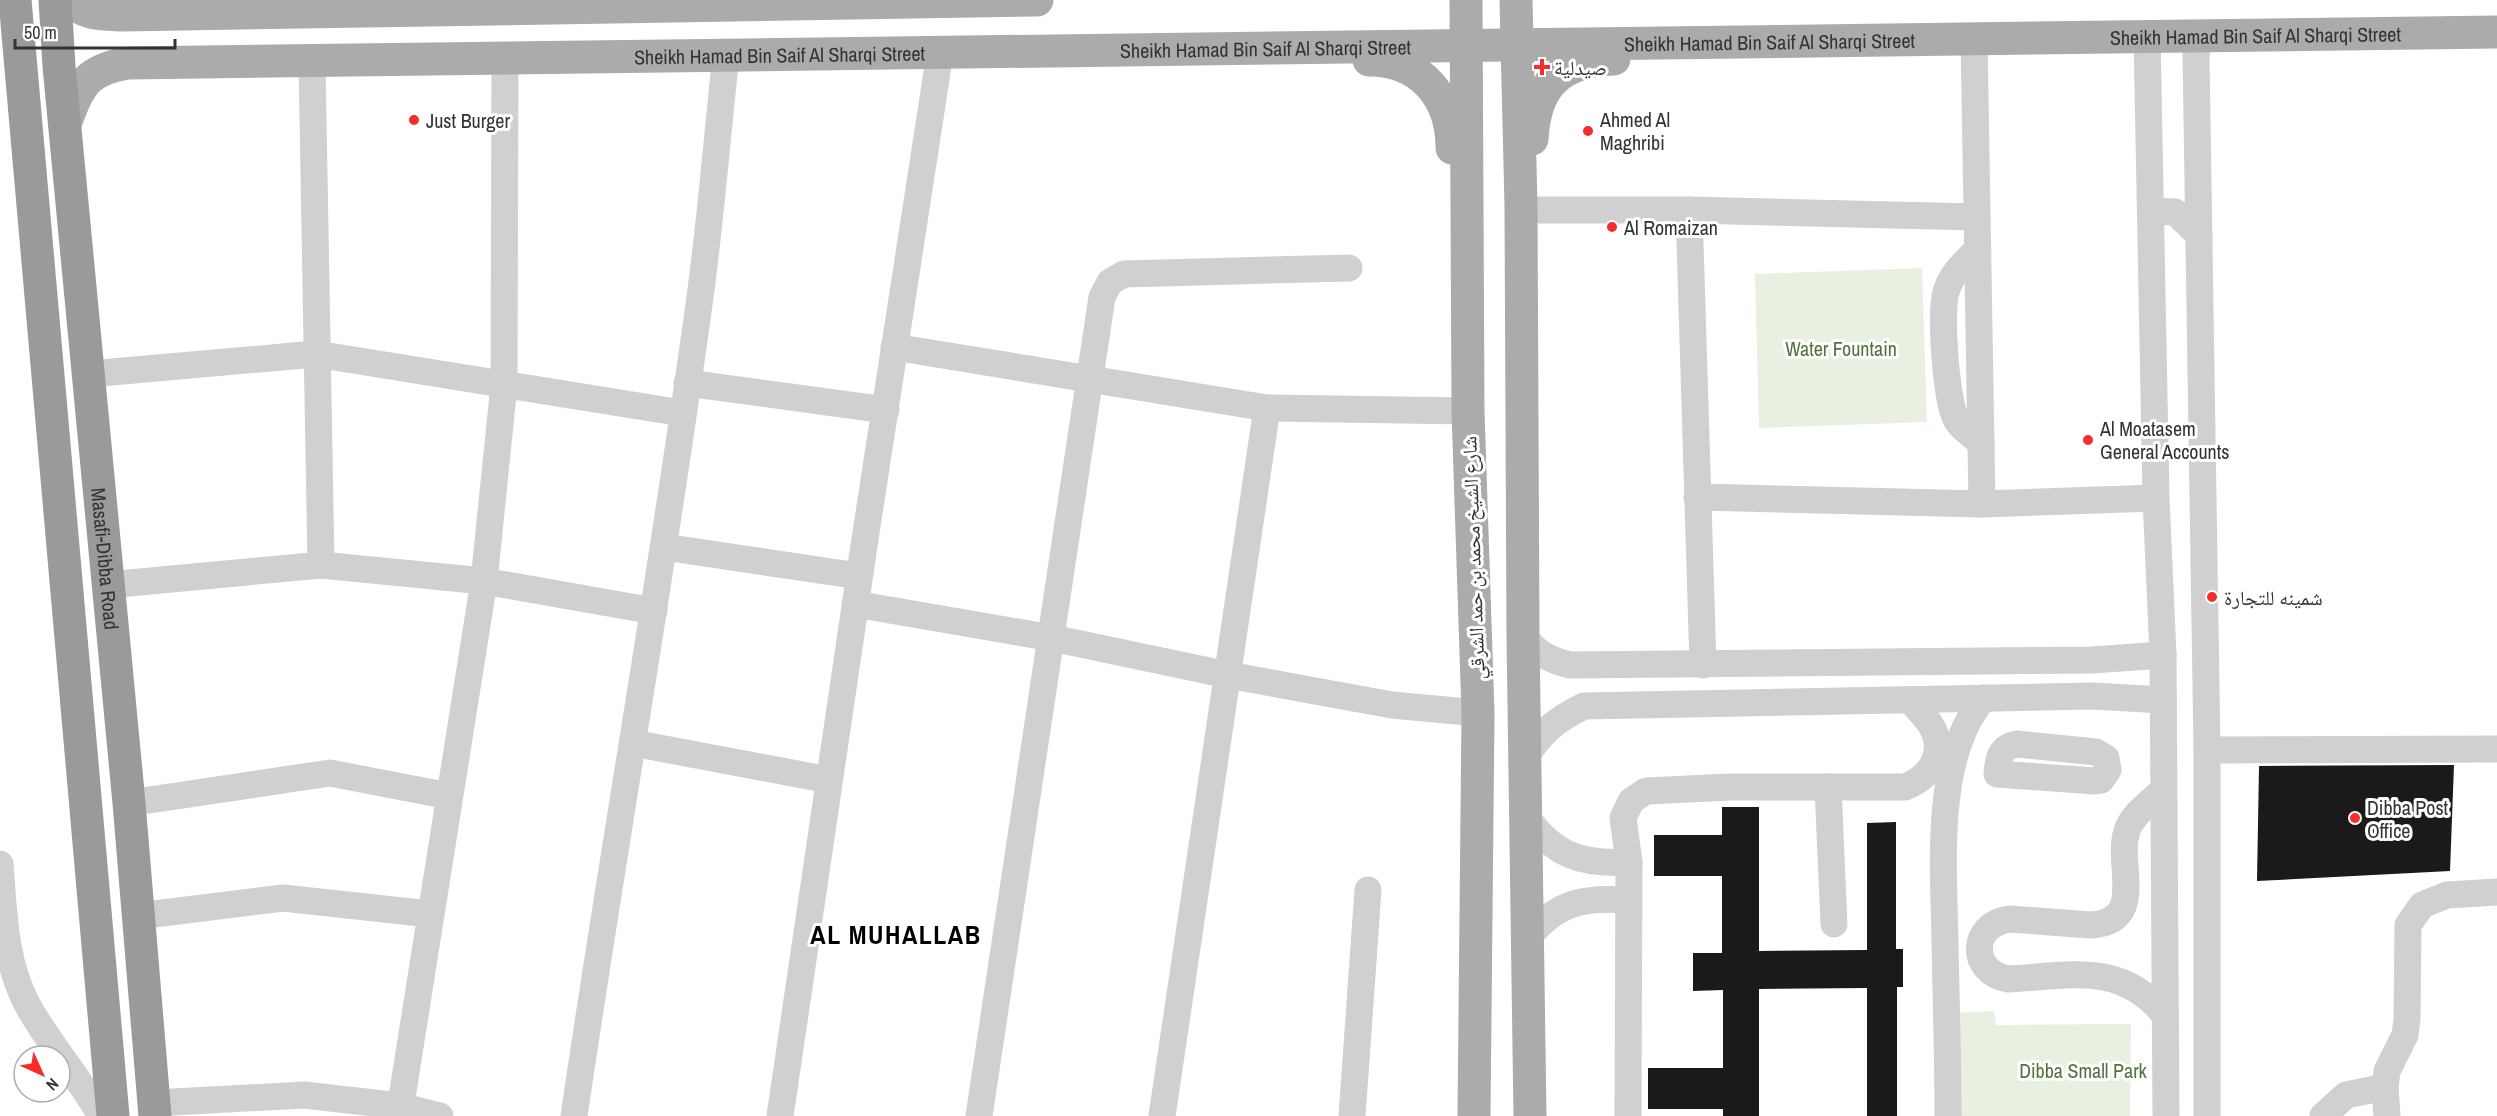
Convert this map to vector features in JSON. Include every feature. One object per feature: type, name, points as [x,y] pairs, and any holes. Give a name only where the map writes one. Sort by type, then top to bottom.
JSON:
[{"type":"highway","name":"Masafi-Dibba Road","points":[[15,0],[113,1116]]},
{"type":"highway","name":"Masafi-Dibba Road","points":[[55,0],[129,803],[154,1110]]},
{"type":"main road","points":[[70,0],[84,10],[98,14],[114,7],[276,12],[467,4],[1037,0]]},
{"type":"main road","name":"شارع الشيخ محمد بن حمد الشرقي","points":[[1466,0],[1468,411],[1478,713],[1474,1116]]},
{"type":"main road","points":[[1516,0],[1521,273],[1524,759],[1533,1113]]},
{"type":"main road","points":[[253,63],[246,50],[245,35],[252,22],[276,12]]},
{"type":"main road","name":"Sheikh Hamad Bin Saif Al Sharqi Street","points":[[65,124],[79,89],[94,74],[110,66],[129,63],[2497,32]]},
{"type":"main road","points":[[1521,273],[1530,235],[1532,136],[1535,117],[1543,93],[1553,80],[1571,67],[1589,60],[1700,53],[1734,41]]},
{"type":"main road","points":[[1239,48],[1299,59],[1383,60],[1406,66],[1422,77],[1439,95],[1448,112],[1452,139],[1452,229],[1467,267]]},
{"type":"street","points":[[2201,35],[2196,55],[2207,750],[2206,1116]]},
{"type":"street","points":[[2147,36],[2156,498],[2163,655],[2166,1116]]},
{"type":"street","points":[[1974,38],[1982,504]]},
{"type":"street","points":[[780,1116],[859,576],[940,53]]},
{"type":"street","points":[[574,1116],[602,925],[664,547],[700,295],[726,56]]},
{"type":"street","points":[[399,1111],[484,581],[504,385],[505,59]]},
{"type":"street","points":[[312,62],[315,354],[321,565]]},
{"type":"street","points":[[1531,210],[1689,210],[1977,217]]},
{"type":"street","points":[[1689,210],[1703,665]]},
{"type":"street","points":[[2151,211],[2175,212],[2199,235]]},
{"type":"street","points":[[1978,249],[1956,272],[1947,286],[1942,303],[1950,392],[1955,418],[1981,442]]},
{"type":"street","points":[[979,1116],[1092,379],[1102,297],[1110,282],[1124,274],[1349,268]]},
{"type":"street","points":[[894,347],[1267,408],[1468,411]]},
{"type":"street","points":[[89,374],[315,354],[682,413]]},
{"type":"street","points":[[687,383],[886,410]]},
{"type":"street","points":[[1162,1116],[1267,408]]},
{"type":"street","points":[[1697,496],[1982,504],[2156,498]]},
{"type":"street","points":[[664,547],[859,576]]},
{"type":"street","points":[[108,585],[321,565],[484,581],[654,611]]},
{"type":"street","points":[[855,604],[1052,638],[1228,675],[1392,705],[1478,713]]},
{"type":"street","points":[[1523,636],[1536,651],[1551,661],[1570,665],[2092,660],[2163,655]]},
{"type":"street","points":[[2092,660],[2093,696]]},
{"type":"street","points":[[1601,665],[1601,704]]},
{"type":"street","points":[[1524,759],[1540,736],[1559,718],[1584,706],[1601,704],[2093,696],[2163,700]]},
{"type":"street","points":[[1948,1116],[1943,819],[1960,735],[1966,722],[1984,698]]},
{"type":"street","points":[[1628,1116],[1629,862],[1623,818],[1631,801],[1646,791],[1731,787],[1905,787],[1926,776],[1937,754],[1934,730],[1910,700]]},
{"type":"street","points":[[633,743],[829,780]]},
{"type":"street","points":[[2207,750],[2497,749]]},
{"type":"street","points":[[1952,771],[1997,774]]},
{"type":"street","points":[[129,803],[330,773],[449,796]]},
{"type":"street","points":[[1828,787],[1834,924]]},
{"type":"street","points":[[1905,787],[1943,819]]},
{"type":"street","points":[[2163,790],[2138,814],[2128,828],[2125,844],[2125,902],[2113,920],[2091,925],[2001,920],[1986,930],[1979,948],[1984,966],[1999,977],[2008,979],[2099,975],[2114,978],[2142,992],[2164,1014]]},
{"type":"street","points":[[1525,814],[1536,830],[1565,854],[1583,861],[1602,864],[1629,862]]},
{"type":"street","points":[[0,864],[6,934],[17,981],[39,1024],[101,1116]]},
{"type":"street","points":[[1352,1116],[1368,890]]},
{"type":"street","points":[[2387,1116],[2385,1087],[2387,1071],[2405,1035],[2407,1019],[2408,925],[2422,905],[2447,895],[2497,892]]},
{"type":"street","points":[[138,916],[283,898],[430,914]]},
{"type":"street","points":[[1527,939],[1538,925],[1568,905],[1603,898],[1629,900]]},
{"type":"street","points":[[2323,1116],[2346,1095],[2385,1087]]},
{"type":"street","points":[[154,1110],[304,1095],[440,1116]]},
{"type":"green space","name":"Water Fountain","points":[[1922,268],[1927,422],[1759,428],[1755,274]]},
{"type":"green space","name":"Dibba Small Park","points":[[1994,1011],[1996,1025],[2131,1024],[2130,1116],[1956,1116],[1953,1013]]},
{"type":"building","name":"Dibba Post Office","points":[[2454,765],[2450,871],[2257,881],[2259,766]]},
{"type":"building","points":[[1722,807],[1759,807],[1759,951],[1867,950],[1867,823],[1896,822],[1896,949],[1903,949],[1903,987],[1897,987],[1897,1116],[1867,1116],[1867,988],[1759,989],[1759,1116],[1723,1116],[1723,1109],[1648,1109],[1648,1068],[1723,1068],[1723,990],[1693,991],[1693,953],[1722,953],[1722,876],[1654,876],[1654,835],[1722,835]]},
{"type":"place","name":"صيدلية","points":[[1542,67]]},
{"type":"place","name":"Just Burger","points":[[414,120]]},
{"type":"place","name":"Ahmed Al Maghribi","points":[[1588,131]]},
{"type":"place","name":"Al Romaizan","points":[[1612,227]]},
{"type":"place","name":"Al Moatasem General Accounts","points":[[2088,440]]},
{"type":"place","name":"شمينه للتجارة","points":[[2212,597]]},
{"type":"place","name":"Dibba Post Office","points":[[2355,818]]},
{"type":"district","name":"AL MUHALLAB","points":[[896,934]]}]
